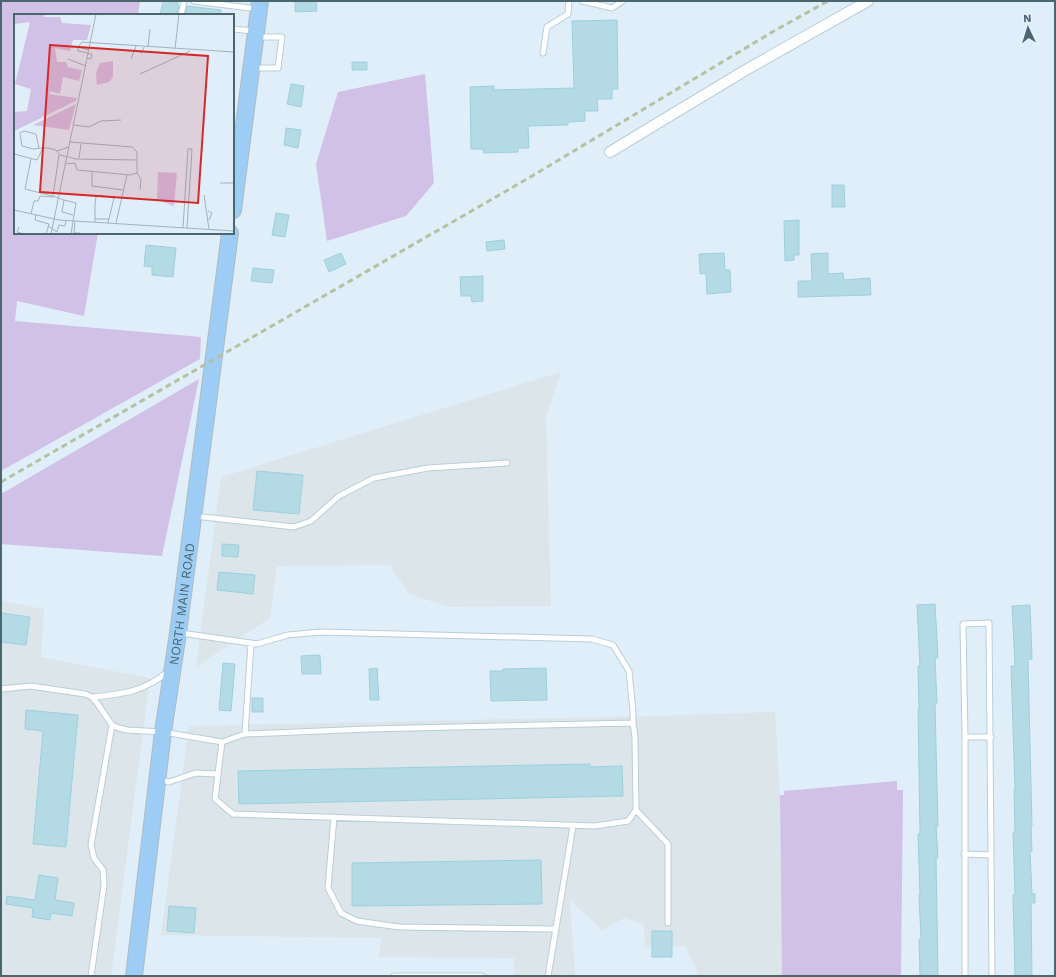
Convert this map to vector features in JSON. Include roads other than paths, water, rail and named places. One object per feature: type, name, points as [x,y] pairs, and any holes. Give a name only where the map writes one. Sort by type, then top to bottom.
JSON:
[{"type":"main road","points":[[234,200],[242,119],[251,68],[259,5]]},
{"type":"main road","name":"NORTH MAIN ROAD","points":[[134,976],[163,732],[178,633],[230,234]]},
{"type":"street","points":[[610,152],[724,82],[868,1]]},
{"type":"lane","points":[[181,14],[184,1]]},
{"type":"lane","points":[[194,1],[259,5]]},
{"type":"lane","points":[[543,53],[547,27],[568,14],[569,1]]},
{"type":"lane","points":[[582,1],[612,8],[623,1]]},
{"type":"lane","points":[[234,29],[282,37],[278,68],[251,68]]},
{"type":"lane","points":[[193,516],[294,527],[311,521],[339,496],[374,478],[428,468],[507,462]]},
{"type":"lane","points":[[965,976],[965,737],[963,624],[989,623],[992,976]]},
{"type":"lane","points":[[178,633],[257,644],[288,635],[321,632],[592,639],[613,645],[629,671],[635,747],[636,810],[628,821],[595,826],[233,814],[215,799],[222,742]]},
{"type":"lane","points":[[245,734],[251,643]]},
{"type":"lane","points":[[92,697],[118,694],[140,689],[152,684],[173,668]]},
{"type":"lane","points":[[1,688],[30,686],[86,694],[92,697],[112,725],[127,730],[163,732],[222,742],[245,734],[368,729],[632,723]]},
{"type":"lane","points":[[91,976],[104,885],[103,870],[94,858],[91,845],[112,725]]},
{"type":"lane","points":[[965,737],[991,737]]},
{"type":"lane","points":[[158,779],[169,782],[196,773],[218,774]]},
{"type":"lane","points":[[636,810],[668,844],[668,923]]},
{"type":"lane","points":[[334,817],[328,888],[341,913],[357,921],[399,927],[555,929]]},
{"type":"lane","points":[[548,976],[572,826]]},
{"type":"lane","points":[[964,854],[991,855]]},
{"type":"lane","points":[[394,976],[482,976]]},
{"type":"railway","points":[[1,482],[527,179],[774,31],[828,1]]}]
